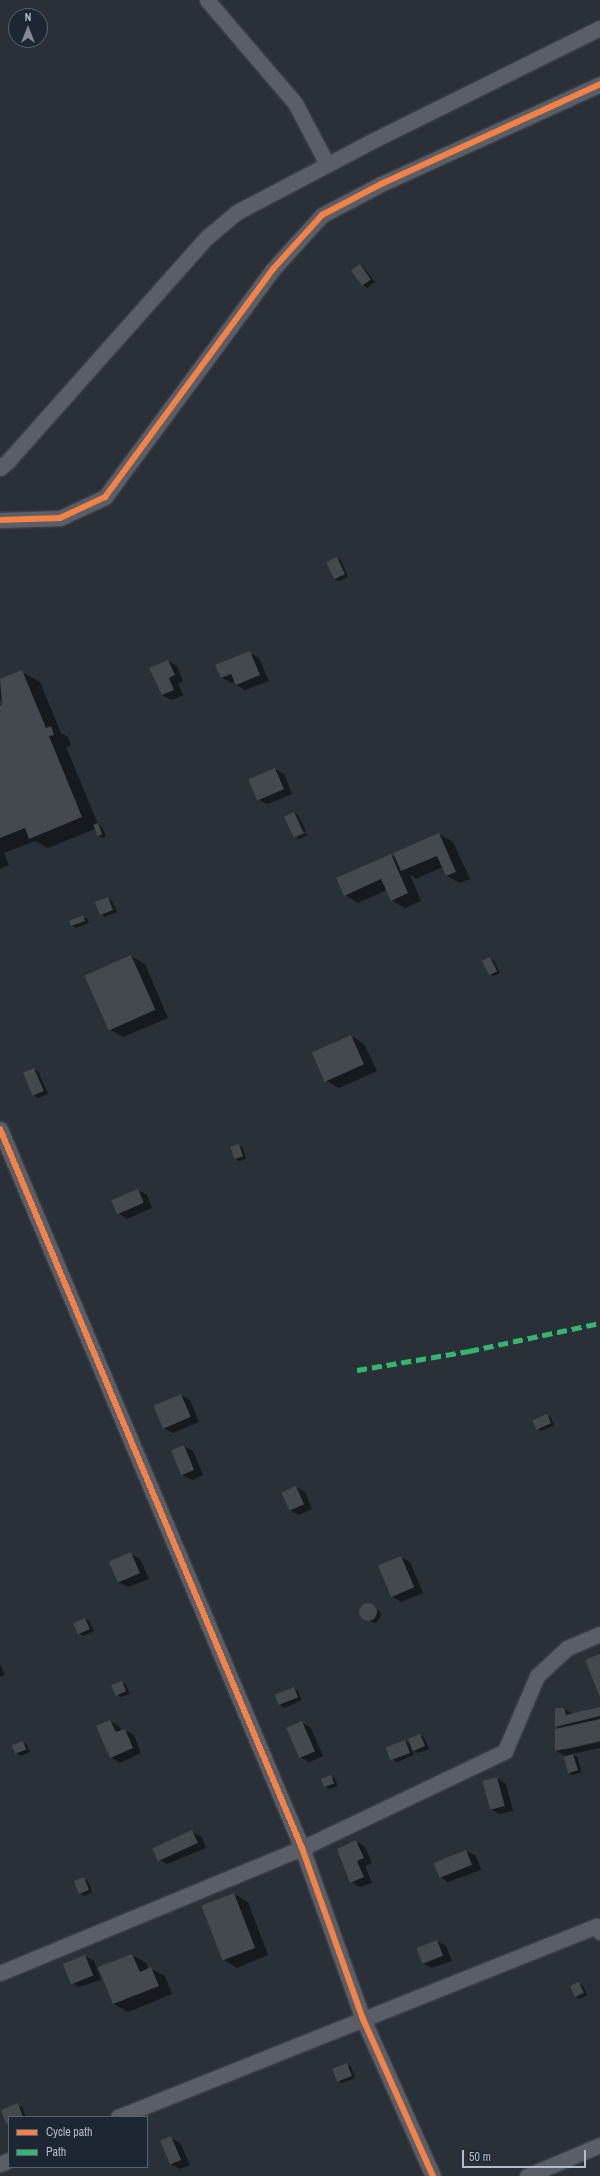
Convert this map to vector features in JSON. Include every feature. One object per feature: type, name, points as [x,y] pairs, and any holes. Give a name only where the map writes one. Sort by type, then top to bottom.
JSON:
[{"type":"street","points":[[207,0],[296,103],[327,164]]},
{"type":"street","points":[[0,468],[8,461],[206,238],[237,212],[327,164],[600,28]]},
{"type":"street","points":[[0,530],[6,520],[60,518],[105,497],[273,269],[322,215],[380,184],[600,84]]},
{"type":"street","points":[[0,1129],[302,1848],[363,2019],[433,2176]]},
{"type":"street","points":[[0,1973],[302,1848],[505,1751],[537,1676],[566,1648],[600,1634]]},
{"type":"street","points":[[120,2116],[596,1926],[600,1932]]},
{"type":"street","points":[[527,2176],[600,2144]]},
{"type":"building","points":[[360,264],[371,280],[362,286],[351,270]]},
{"type":"building","points":[[337,557],[345,574],[334,579],[326,562]]},
{"type":"building","points":[[250,651],[260,675],[236,685],[231,674],[221,678],[215,665]]},
{"type":"building","points":[[168,660],[175,675],[169,678],[174,690],[162,695],[149,668]]},
{"type":"building","points":[[22,670],[46,728],[51,726],[54,735],[49,736],[82,817],[29,839],[25,828],[0,838],[0,706],[2,705],[0,679]]},
{"type":"building","points":[[275,768],[284,789],[257,801],[248,779]]},
{"type":"building","points":[[294,812],[304,833],[294,837],[284,817]]},
{"type":"building","points":[[98,823],[102,834],[97,836],[93,825]]},
{"type":"building","points":[[439,833],[456,872],[446,876],[437,856],[401,871],[393,853]]},
{"type":"building","points":[[391,854],[408,893],[391,901],[381,879],[344,896],[336,878]]},
{"type":"building","points":[[108,897],[113,910],[100,915],[95,902]]},
{"type":"building","points":[[83,915],[85,921],[71,926],[69,921]]},
{"type":"building","points":[[131,955],[155,1010],[109,1031],[84,976]]},
{"type":"building","points":[[490,957],[497,971],[489,975],[482,961]]},
{"type":"building","points":[[351,1035],[364,1064],[325,1082],[312,1052]]},
{"type":"building","points":[[34,1068],[44,1091],[33,1096],[23,1073]]},
{"type":"building","points":[[239,1144],[243,1156],[234,1159],[230,1147]]},
{"type":"building","points":[[138,1189],[144,1203],[117,1214],[111,1200]]},
{"type":"building","points":[[181,1394],[191,1417],[163,1429],[153,1406]]},
{"type":"building","points":[[547,1414],[551,1423],[536,1430],[532,1421]]},
{"type":"building","points":[[184,1445],[194,1470],[181,1475],[171,1450]]},
{"type":"building","points":[[296,1486],[304,1504],[290,1511],[281,1493]]},
{"type":"building","points":[[131,1552],[140,1573],[118,1583],[109,1561]]},
{"type":"building","points":[[401,1556],[414,1587],[391,1597],[378,1566]]},
{"type":"building","points":[[368,1603],[374,1606],[377,1612],[374,1618],[368,1621],[362,1618],[359,1612],[362,1606]]},
{"type":"building","points":[[85,1618],[90,1629],[78,1634],[73,1623]]},
{"type":"building","points":[[600,1654],[600,1697],[585,1660]]},
{"type":"building","points":[[122,1681],[126,1691],[116,1696],[111,1685]]},
{"type":"building","points":[[294,1687],[298,1697],[279,1705],[275,1695]]},
{"type":"building","points":[[600,1707],[600,1716],[555,1727],[555,1708],[564,1708],[566,1715]]},
{"type":"building","points":[[600,1719],[600,1741],[555,1751],[555,1729]]},
{"type":"building","points":[[110,1720],[116,1732],[125,1729],[133,1748],[110,1758],[96,1726]]},
{"type":"building","points":[[302,1721],[315,1751],[299,1758],[286,1728]]},
{"type":"building","points":[[420,1734],[425,1746],[413,1751],[408,1739]]},
{"type":"building","points":[[405,1740],[410,1753],[390,1761],[385,1748]]},
{"type":"building","points":[[23,1741],[26,1749],[15,1754],[12,1745]]},
{"type":"building","points":[[573,1754],[578,1770],[568,1773],[563,1757]]},
{"type":"building","points":[[331,1775],[334,1783],[324,1787],[321,1779]]},
{"type":"building","points":[[497,1777],[505,1806],[490,1810],[483,1781]]},
{"type":"building","points":[[192,1830],[198,1843],[158,1861],[152,1849]]},
{"type":"building","points":[[356,1840],[364,1858],[357,1861],[364,1877],[350,1883],[337,1849]]},
{"type":"building","points":[[466,1850],[472,1865],[440,1878],[434,1863]]},
{"type":"building","points":[[84,1877],[89,1890],[79,1894],[74,1881]]},
{"type":"building","points":[[234,1893],[255,1948],[222,1961],[201,1906]]},
{"type":"building","points":[[437,1940],[443,1956],[423,1964],[416,1948]]},
{"type":"building","points":[[132,1954],[140,1972],[151,1967],[159,1986],[113,2004],[98,1967]]},
{"type":"building","points":[[85,1955],[93,1975],[71,1984],[63,1964]]},
{"type":"building","points":[[579,1982],[584,1993],[575,1997],[570,1986]]},
{"type":"building","points":[[347,2063],[352,2076],[337,2082],[332,2069]]},
{"type":"building","points":[[18,2103],[23,2116],[8,2116],[8,2123],[6,2124],[1,2110]]},
{"type":"building","points":[[171,2136],[181,2160],[170,2165],[160,2141]]},
{"type":"marked path","points":[[357,1370],[469,1351],[600,1323]]},
{"type":"cycle path","points":[[0,520],[60,518],[105,497],[273,269],[322,215],[381,184],[600,84]]},
{"type":"cycle path","points":[[0,1129],[302,1848],[363,2019],[433,2176]]}]
